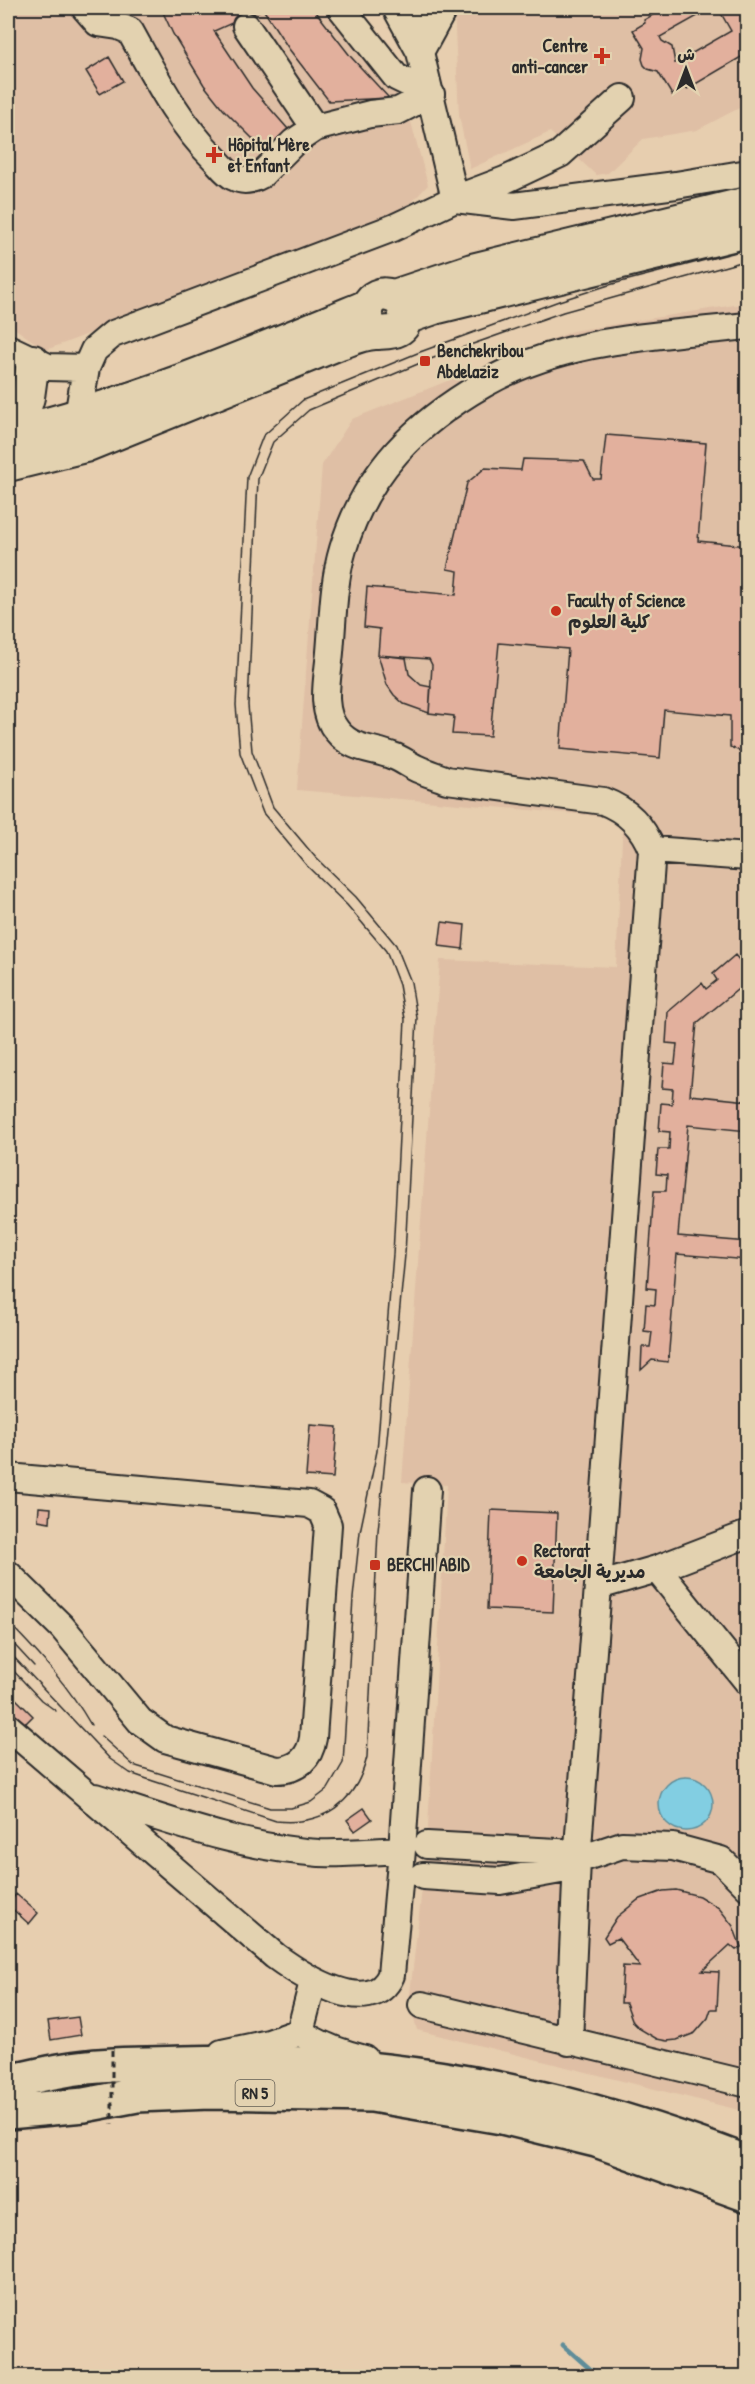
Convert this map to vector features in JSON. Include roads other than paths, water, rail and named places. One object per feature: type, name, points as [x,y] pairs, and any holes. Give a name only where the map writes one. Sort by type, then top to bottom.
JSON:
[{"type":"highway","name":"RN 5","points":[[8,2082],[67,2069],[252,2061],[334,2065],[429,2075],[511,2090],[588,2108],[698,2144],[747,2163]]},
{"type":"highway","name":"RN 5","points":[[8,2112],[84,2105],[137,2095],[210,2092],[372,2095],[502,2117],[596,2140],[747,2195]]},
{"type":"highway","points":[[8,2132],[84,2105]]},
{"type":"main road","points":[[8,465],[81,431],[340,343],[386,313],[472,270],[747,203]]},
{"type":"main road","points":[[386,313],[434,308],[747,231]]},
{"type":"main road","points":[[20,354],[28,397],[13,433],[81,431]]},
{"type":"street","points":[[85,8],[99,23],[118,26],[126,19],[177,114],[211,156],[235,178],[247,180],[261,176],[294,142],[315,128],[370,114],[398,111],[431,94]]},
{"type":"street","points":[[341,8],[396,77],[431,94]]},
{"type":"street","points":[[396,8],[420,52]]},
{"type":"street","points":[[418,8],[420,52],[455,199]]},
{"type":"street","points":[[420,52],[444,8]]},
{"type":"street","points":[[246,26],[315,128]]},
{"type":"street","points":[[81,431],[86,368],[94,350],[113,334],[393,228],[455,199],[505,180],[560,154],[622,98]]},
{"type":"street","points":[[455,199],[514,206],[747,172]]},
{"type":"street","points":[[569,2042],[577,1860],[652,850],[634,819],[624,811],[603,801],[447,780],[415,768],[393,756],[355,746],[344,739],[336,730],[326,708],[335,587],[343,550],[356,514],[374,480],[404,443],[424,423],[456,401],[518,367],[585,346],[747,326]]},
{"type":"street","points":[[20,354],[48,367],[86,368]]},
{"type":"street","points":[[652,850],[747,856]]},
{"type":"street","points":[[8,1477],[309,1504],[322,1511],[328,1526],[313,1738],[309,1753],[304,1760],[292,1768],[277,1770],[165,1739],[155,1734],[140,1721],[62,1627],[8,1574]]},
{"type":"street","points":[[8,1727],[275,1956],[313,1982],[362,1996],[374,1995],[387,1984],[391,1975],[427,1490]]},
{"type":"street","points":[[598,1586],[657,1569],[747,1534]]},
{"type":"street","points":[[657,1569],[747,1682]]},
{"type":"street","points":[[83,1793],[204,1831],[264,1846],[321,1853],[402,1850]]},
{"type":"street","points":[[427,1845],[577,1860]]},
{"type":"street","points":[[423,1876],[500,1881],[622,1845],[673,1847],[721,1860],[747,1887]]},
{"type":"street","points":[[300,2032],[313,1982]]},
{"type":"street","points":[[422,2005],[569,2042],[747,2080]]},
{"type":"street","points":[[167,2064],[252,2047],[300,2032]]},
{"type":"street","points":[[300,2032],[314,2042],[344,2054],[429,2075]]},
{"type":"water","points":[[681,1777],[691,1777],[705,1785],[711,1794],[713,1804],[711,1814],[705,1823],[691,1831],[681,1831],[664,1819],[659,1809],[659,1799],[671,1782]]},
{"type":"waterway","points":[[563,2345],[598,2376]]},
{"type":"tram line","points":[[101,1736],[133,1765],[270,1808],[291,1808],[311,1802],[328,1789],[343,1763],[353,1598],[360,1532],[377,1451],[393,1254],[405,1019],[399,985],[386,951],[347,905],[307,866],[263,813],[240,753],[236,705],[247,477],[263,436],[303,400],[420,352],[609,285],[748,249]]},
{"type":"tram line","points":[[8,1651],[110,1759],[130,1773],[276,1821],[293,1822],[323,1815],[346,1799],[355,1787],[367,1757],[378,1531],[405,1255],[417,1018],[411,982],[396,945],[356,897],[316,858],[273,807],[252,751],[248,705],[258,479],[273,442],[309,410],[425,361],[563,312],[748,260]]},
{"type":"tram line","points":[[8,1622],[53,1671],[91,1725]]},
{"type":"tram line","points":[[8,1638],[34,1666]]},
{"type":"tram line","points":[[8,1665],[41,1700],[56,1711]]},
{"type":"place","name":"Centre anti-cancer","points":[[602,56]]},
{"type":"place","name":"Hôpital Mère et Enfant","points":[[214,155]]},
{"type":"place","name":"Benchekribou Abdelaziz","points":[[425,361]]},
{"type":"place","name":"Faculty of Science كلية العلوم","points":[[556,611]]},
{"type":"place","name":"Rectorat مديرية الجامعة","points":[[522,1561]]},
{"type":"place","name":"BERCHI ABID","points":[[375,1565]]}]
